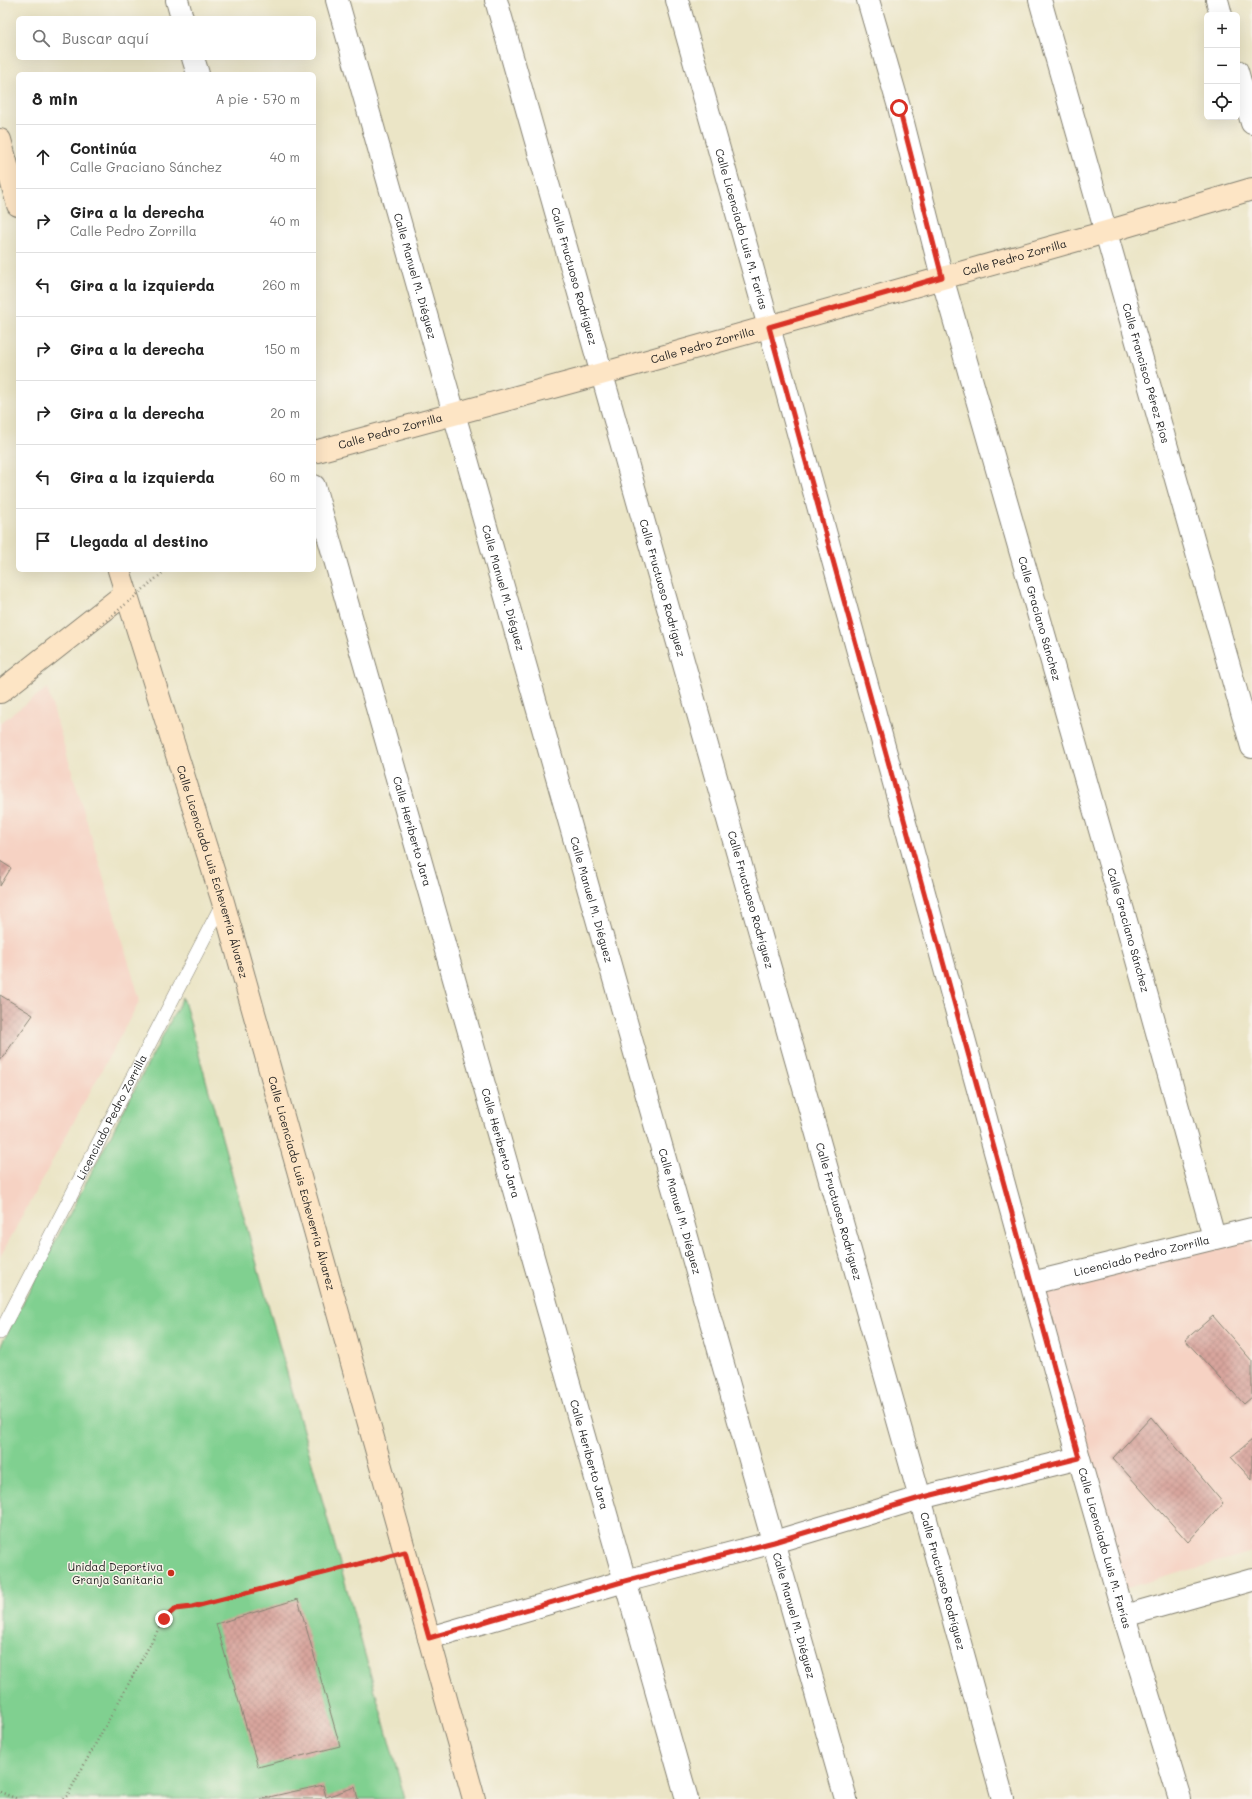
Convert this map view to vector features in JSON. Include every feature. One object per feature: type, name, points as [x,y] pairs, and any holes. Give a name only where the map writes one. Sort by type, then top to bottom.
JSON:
[{"type":"street","points":[[177,0],[181,16]]},
{"type":"street","name":"Calle Manuel M. Diéguez","points":[[337,0],[846,1799]]},
{"type":"street","name":"Calle Fructuoso Rodríguez","points":[[496,0],[920,1498],[1003,1799]]},
{"type":"street","name":"Calle Licenciado Luis M. Farías","points":[[677,0],[769,327],[1079,1458],[1124,1616],[1180,1799]]},
{"type":"street","name":"Calle Graciano Sánchez","points":[[868,0],[899,108],[942,277],[1128,928],[1214,1237]]},
{"type":"street","name":"Calle Francisco Pérez Ríos","points":[[1040,0],[1252,747]]},
{"type":"street","points":[[1216,0],[1220,12]]},
{"type":"street","points":[[194,60],[198,72]]},
{"type":"street","points":[[1240,81],[1252,123]]},
{"type":"street","points":[[0,140],[16,198]]},
{"type":"street","name":"Calle Pedro Zorrilla","points":[[316,451],[454,415],[769,327],[1106,232],[1252,189]]},
{"type":"street","name":"Calle Heriberto Jara","points":[[316,493],[687,1799]]},
{"type":"street","name":"Calle Licenciado Luis Echeverría Álvarez","points":[[120,572],[223,902],[474,1799]]},
{"type":"street","points":[[0,692],[126,593]]},
{"type":"street","name":"Licenciado Pedro Zorrilla","points":[[1032,1283],[1214,1237],[1252,1229]]},
{"type":"street","points":[[429,1638],[625,1581],[774,1542],[920,1498],[1079,1458]]},
{"type":"street","points":[[1124,1616],[1252,1580]]},
{"type":"lane","name":"Licenciado Pedro Zorrilla","points":[[0,1333],[223,902]]},
{"type":"path","points":[[88,636],[164,572]]},
{"type":"path","points":[[63,1799],[67,1796],[164,1619],[175,1609],[192,1607],[405,1552]]},
{"type":"path","points":[[0,1792],[18,1799]]},
{"type":"shaded area","points":[[47,688],[140,1000],[0,1257],[0,723]]},
{"type":"shaded area","points":[[1252,1238],[1252,1552],[1120,1590],[1043,1288]]},
{"type":"green space","name":"Unidad Deportiva Granja Sanitaria","points":[[183,997],[405,1799],[0,1799],[0,1347]]},
{"type":"building","points":[[0,861],[11,868],[0,886]]},
{"type":"building","points":[[0,995],[33,1015],[0,1061]]},
{"type":"building","points":[[1213,1316],[1252,1361],[1252,1397],[1244,1404],[1185,1340]]},
{"type":"building","points":[[1151,1417],[1223,1503],[1188,1542],[1113,1458]]},
{"type":"building","points":[[1252,1440],[1252,1480],[1231,1457]]},
{"type":"building","points":[[298,1599],[340,1746],[258,1767],[216,1624]]},
{"type":"building","points":[[323,1785],[326,1797],[355,1787],[358,1799],[260,1799]]},
{"type":"place","name":"Unidad Deportiva Granja Sanitaria","points":[[171,1573]]},
{"type":"route","points":[[164,1619],[175,1609],[192,1607],[405,1552],[429,1638],[625,1581],[774,1542],[920,1498],[1079,1458],[769,327],[942,277],[899,108]]}]
